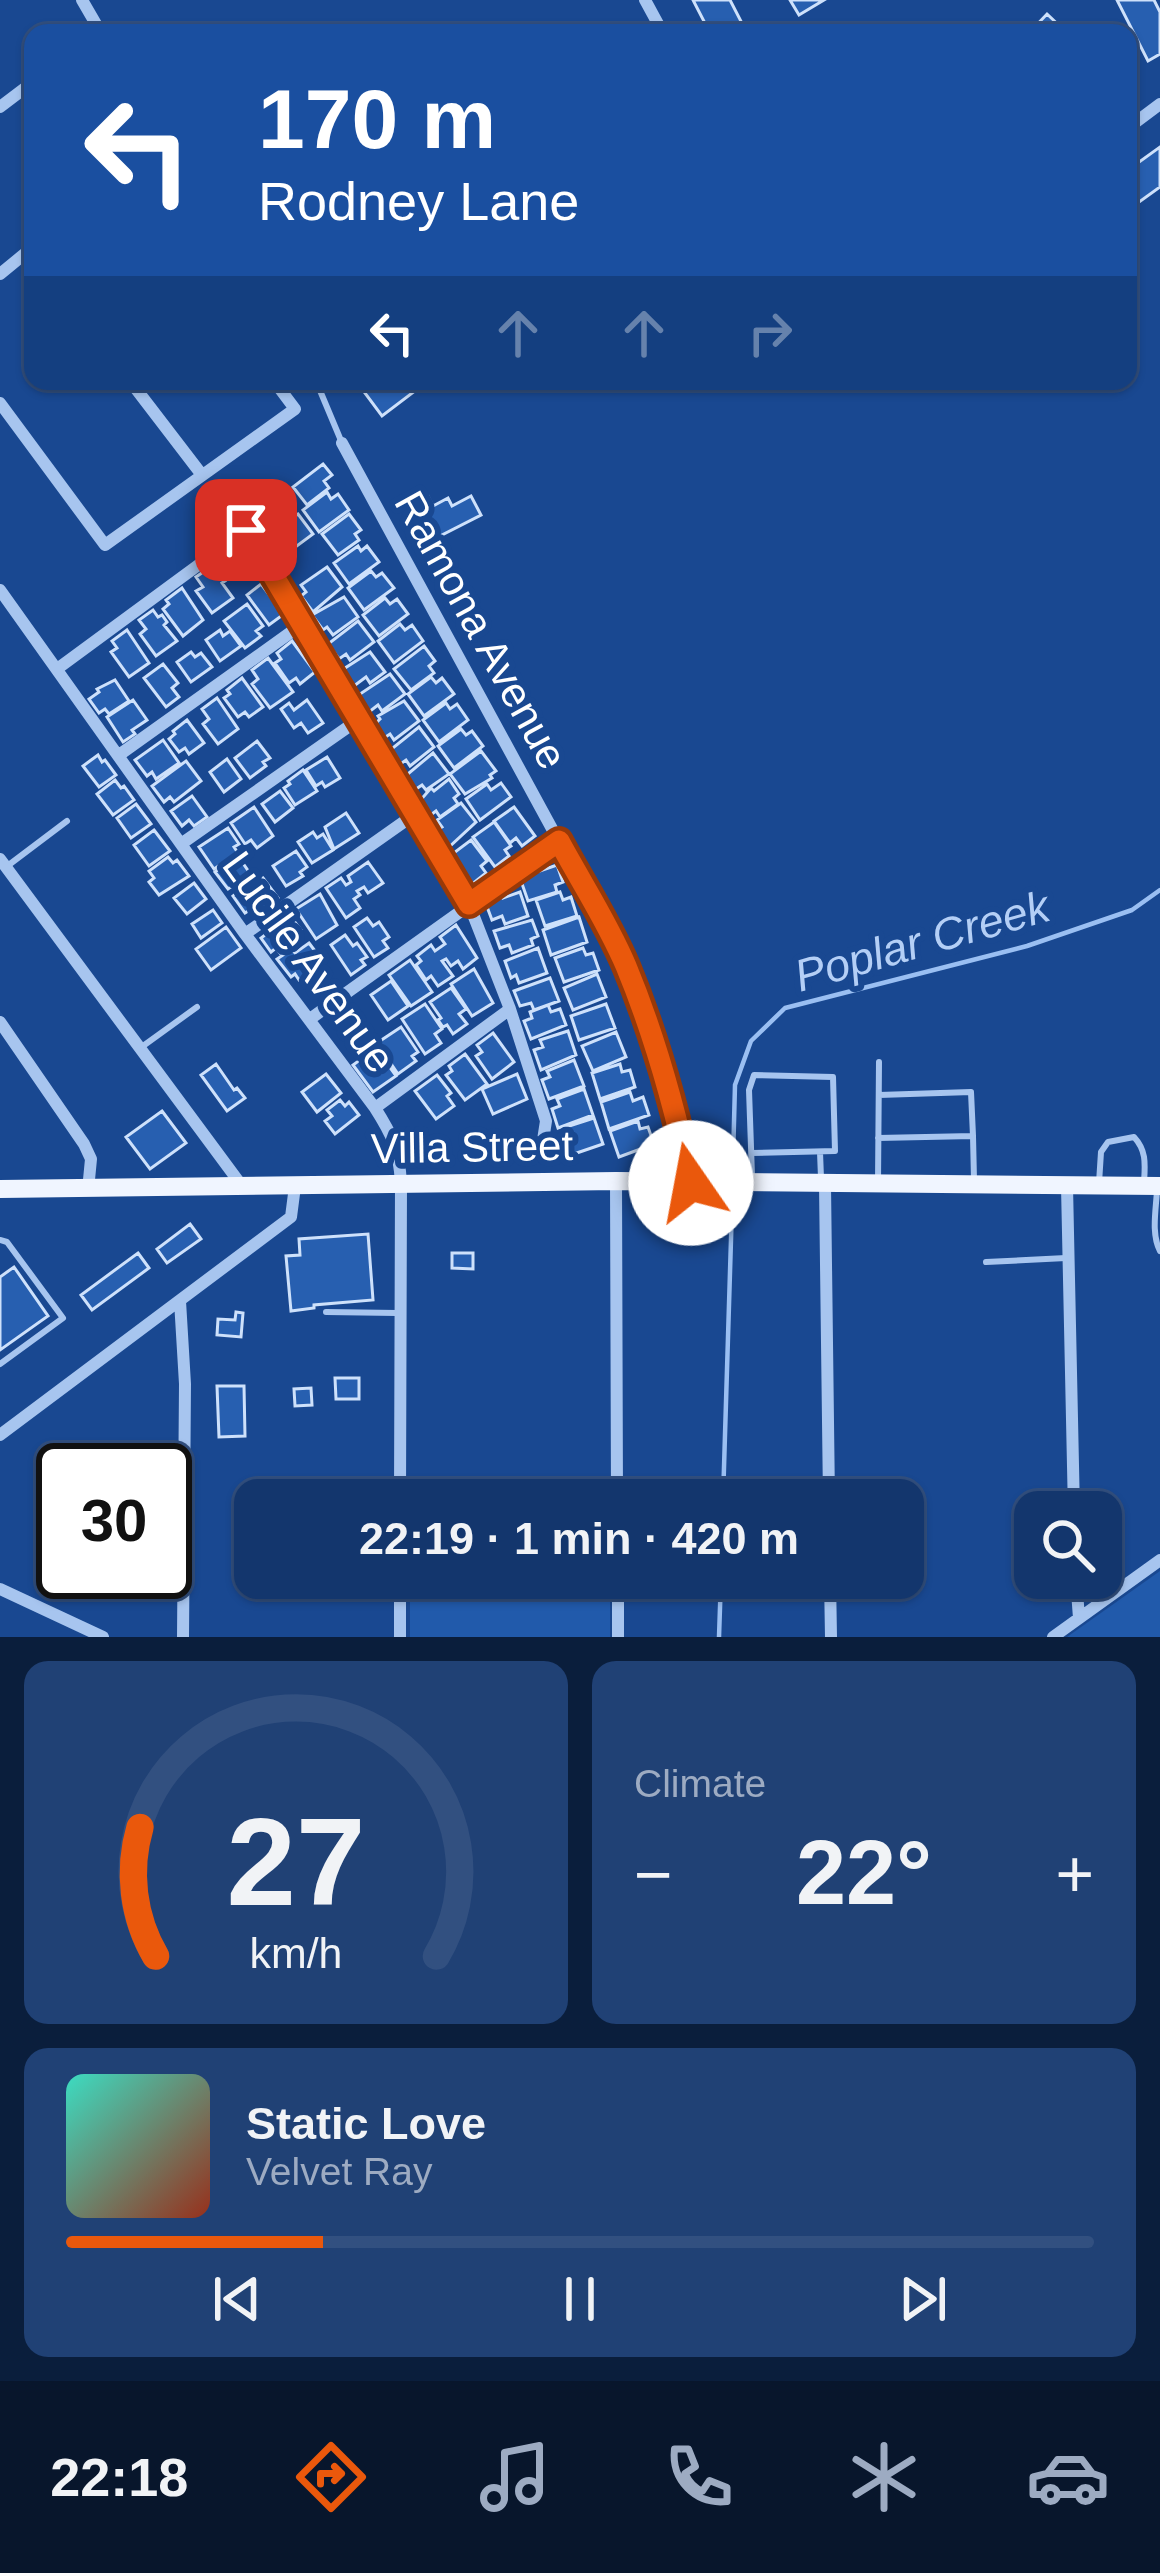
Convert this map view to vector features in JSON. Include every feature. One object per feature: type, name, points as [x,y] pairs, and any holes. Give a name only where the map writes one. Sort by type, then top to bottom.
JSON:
[{"type":"main road","name":"Villa Street","points":[[0,1190],[616,1181],[1154,1186]]},
{"type":"street","points":[[0,107],[24,89]]},
{"type":"street","points":[[137,390],[202,476]]},
{"type":"street","points":[[0,403],[105,545],[295,409],[281,390]]},
{"type":"street","name":"Ramona Avenue","points":[[342,443],[632,981],[674,1105],[691,1183]]},
{"type":"street","points":[[56,669],[246,530],[469,904],[546,1121],[543,1140]]},
{"type":"street","name":"Lucile Avenue","points":[[0,590],[394,1138],[401,1184],[400,1479]]},
{"type":"street","points":[[119,755],[301,625]]},
{"type":"street","points":[[181,844],[358,720]]},
{"type":"street","points":[[245,934],[415,814]]},
{"type":"street","points":[[310,1019],[559,841]]},
{"type":"street","points":[[3,863],[243,1187]]},
{"type":"street","points":[[375,1108],[510,1009]]},
{"type":"street","points":[[0,1022],[84,1144],[91,1160],[88,1190]]},
{"type":"street","points":[[616,1181],[617,1479]]},
{"type":"street","points":[[823,1185],[829,1479]]},
{"type":"street","points":[[0,1435],[291,1217],[295,1186]]},
{"type":"street","points":[[1067,1186],[1074,1491]]},
{"type":"street","points":[[180,1301],[185,1384],[183,1637]]},
{"type":"street","points":[[1053,1637],[1160,1560]]},
{"type":"street","points":[[0,1589],[103,1637]]},
{"type":"street","points":[[400,1599],[400,1637]]},
{"type":"street","points":[[618,1599],[618,1637]]},
{"type":"street","points":[[830,1599],[831,1637]]},
{"type":"street","points":[[1078,1599],[1079,1618]]},
{"type":"lane","points":[[320,390],[342,443]]},
{"type":"lane","points":[[3,863],[67,821]]},
{"type":"lane","points":[[140,1048],[197,1007]]},
{"type":"lane","points":[[878,1185],[879,1062]]},
{"type":"lane","points":[[752,1153],[835,1151],[833,1077],[754,1076],[749,1090],[752,1184]]},
{"type":"lane","points":[[879,1095],[971,1092],[974,1186]]},
{"type":"lane","points":[[878,1138],[973,1136]]},
{"type":"lane","points":[[1099,1186],[1101,1152],[1108,1142],[1134,1137],[1142,1145],[1154,1186],[1156,1247],[1160,1251]]},
{"type":"lane","points":[[820,1152],[823,1185]]},
{"type":"lane","points":[[0,1364],[63,1318],[3,1241]]},
{"type":"lane","points":[[986,1262],[1070,1258]]},
{"type":"lane","points":[[326,1312],[401,1314]]},
{"type":"shaded area","points":[[1160,1571],[1160,1637],[1067,1637],[1122,1599]]},
{"type":"shaded area","points":[[410,1599],[610,1599],[610,1637],[410,1637]]},
{"type":"building","points":[[693,0],[730,0],[742,24],[705,24]]},
{"type":"building","points":[[790,0],[824,0],[799,15]]},
{"type":"building","points":[[1117,0],[1154,0],[1160,12],[1160,54],[1148,61],[1137,39],[1137,24],[1129,24]]},
{"type":"building","points":[[1047,14],[1058,24],[1038,24]]},
{"type":"building","points":[[1160,147],[1160,187],[1137,204],[1137,164]]},
{"type":"building","points":[[363,390],[416,390],[382,416]]},
{"type":"building","points":[[323,464],[332,475],[324,481],[329,488],[307,505],[293,487]]},
{"type":"building","points":[[327,492],[331,499],[338,494],[349,510],[319,532],[303,510]]},
{"type":"building","points":[[428,496],[433,506],[448,498],[452,506],[471,496],[481,515],[434,539],[410,505]]},
{"type":"building","points":[[283,497],[294,511],[270,529],[259,515]]},
{"type":"building","points":[[298,514],[313,534],[282,557],[266,536]]},
{"type":"building","points":[[349,514],[361,530],[355,534],[359,540],[338,555],[322,534]]},
{"type":"building","points":[[358,546],[361,551],[367,546],[379,562],[349,584],[334,563]]},
{"type":"building","points":[[327,567],[342,587],[313,612],[301,596],[306,592],[301,585]]},
{"type":"building","points":[[209,568],[225,581],[233,598],[212,613],[196,591],[203,587],[196,577]]},
{"type":"building","points":[[371,571],[376,577],[382,573],[394,588],[364,610],[348,588]]},
{"type":"building","points":[[261,584],[284,614],[269,625],[247,595]]},
{"type":"building","points":[[182,588],[203,620],[183,636],[163,609],[169,604],[166,600]]},
{"type":"building","points":[[344,597],[358,617],[333,635],[312,615]]},
{"type":"building","points":[[385,598],[390,604],[397,599],[408,614],[379,636],[363,615]]},
{"type":"building","points":[[247,604],[263,626],[256,631],[261,636],[245,648],[224,621]]},
{"type":"building","points":[[153,610],[158,617],[162,615],[177,641],[156,656],[140,634],[146,629],[139,620]]},
{"type":"building","points":[[358,621],[374,642],[350,660],[346,654],[339,659],[328,644]]},
{"type":"building","points":[[400,624],[405,630],[412,625],[423,641],[394,663],[378,641]]},
{"type":"building","points":[[127,630],[149,663],[129,677],[111,652],[117,648],[112,641]]},
{"type":"building","points":[[220,630],[223,636],[230,631],[241,646],[220,661],[206,640]]},
{"type":"building","points":[[292,641],[315,672],[300,684],[296,678],[289,683],[275,663],[281,659],[277,653]]},
{"type":"building","points":[[424,646],[435,661],[429,666],[434,673],[411,690],[394,669]]},
{"type":"building","points":[[191,652],[195,657],[201,653],[212,667],[191,682],[177,662]]},
{"type":"building","points":[[370,652],[385,672],[370,683],[366,677],[354,686],[342,670]]},
{"type":"building","points":[[268,658],[293,692],[270,708],[252,684],[258,679],[252,670]]},
{"type":"building","points":[[163,664],[178,683],[172,688],[179,697],[166,707],[144,678]]},
{"type":"building","points":[[390,674],[405,694],[382,711],[378,705],[369,712],[357,696]]},
{"type":"building","points":[[431,677],[436,683],[442,678],[454,694],[424,716],[408,694]]},
{"type":"building","points":[[242,678],[263,707],[249,717],[245,712],[238,717],[224,698]]},
{"type":"building","points":[[115,680],[129,701],[109,714],[105,709],[99,713],[89,699]]},
{"type":"building","points":[[217,698],[238,729],[218,744],[203,724],[209,719],[202,709]]},
{"type":"building","points":[[133,700],[147,720],[123,742],[107,717]]},
{"type":"building","points":[[307,700],[323,723],[308,733],[301,723],[294,728],[281,709],[289,703],[294,710]]},
{"type":"building","points":[[404,701],[419,721],[394,740],[390,734],[384,738],[374,725],[378,716]]},
{"type":"building","points":[[446,703],[450,709],[457,704],[468,720],[439,742],[423,720]]},
{"type":"building","points":[[187,720],[204,743],[189,754],[185,748],[179,752],[169,739]]},
{"type":"building","points":[[419,727],[434,747],[410,766],[406,760],[399,765],[389,751]]},
{"type":"building","points":[[461,729],[466,735],[472,731],[483,746],[454,768],[438,746]]},
{"type":"building","points":[[163,740],[179,763],[156,779],[152,772],[147,776],[135,760]]},
{"type":"building","points":[[257,741],[270,758],[250,778],[235,758]]},
{"type":"building","points":[[481,751],[496,771],[465,794],[450,774]]},
{"type":"building","points":[[433,753],[449,774],[426,790],[422,785],[413,791],[403,778]]},
{"type":"building","points":[[98,755],[116,775],[99,787],[83,766]]},
{"type":"building","points":[[327,757],[340,778],[325,787],[322,782],[316,786],[306,770]]},
{"type":"building","points":[[227,759],[241,779],[224,792],[210,772]]},
{"type":"building","points":[[186,761],[201,781],[174,802],[170,797],[164,802],[152,786]]},
{"type":"building","points":[[303,770],[317,791],[295,805],[284,788]]},
{"type":"building","points":[[449,779],[459,794],[454,798],[458,804],[440,817],[436,811],[428,817],[418,803],[431,788],[434,791]]},
{"type":"building","points":[[115,780],[134,800],[113,815],[97,794]]},
{"type":"building","points":[[501,783],[511,797],[480,820],[466,799],[487,784],[491,790]]},
{"type":"building","points":[[280,791],[293,808],[275,822],[262,804]]},
{"type":"building","points":[[192,796],[207,817],[194,826],[189,820],[182,826],[171,811]]},
{"type":"building","points":[[461,803],[476,822],[448,848],[435,831],[442,827],[437,820]]},
{"type":"building","points":[[136,804],[151,824],[131,838],[117,818]]},
{"type":"building","points":[[254,807],[273,836],[257,848],[251,840],[245,844],[231,823]]},
{"type":"building","points":[[514,807],[535,836],[522,846],[516,838],[510,843],[494,821]]},
{"type":"building","points":[[346,813],[359,833],[334,849],[325,827]]},
{"type":"building","points":[[494,822],[511,846],[505,850],[509,856],[495,867],[473,837]]},
{"type":"building","points":[[228,828],[239,844],[234,847],[238,853],[214,869],[199,847]]},
{"type":"building","points":[[154,830],[170,851],[149,866],[134,845]]},
{"type":"building","points":[[313,832],[317,838],[323,834],[333,850],[312,863],[298,842]]},
{"type":"building","points":[[471,840],[487,861],[481,866],[486,873],[471,885],[451,855]]},
{"type":"building","points":[[296,851],[307,867],[300,872],[303,876],[286,886],[273,866]]},
{"type":"building","points":[[168,857],[173,863],[177,860],[189,876],[159,895],[149,882],[154,878],[149,871]]},
{"type":"building","points":[[240,859],[250,882],[237,892],[232,886],[228,889],[215,872]]},
{"type":"building","points":[[368,862],[383,883],[368,893],[364,887],[357,891],[360,895],[354,899],[360,908],[346,918],[326,888],[341,878],[346,885],[351,882],[348,876]]},
{"type":"building","points":[[557,865],[563,882],[555,885],[557,892],[528,901],[520,878]]},
{"type":"building","points":[[263,878],[278,898],[257,913],[253,908],[245,913],[233,896]]},
{"type":"building","points":[[194,883],[206,899],[187,914],[174,898]]},
{"type":"building","points":[[520,892],[528,916],[505,924],[502,916],[492,920],[486,904],[492,898]]},
{"type":"building","points":[[560,892],[563,900],[571,897],[577,916],[545,926],[536,900]]},
{"type":"building","points":[[320,894],[337,925],[316,939],[296,909]]},
{"type":"building","points":[[213,910],[222,923],[201,938],[192,924]]},
{"type":"building","points":[[290,916],[301,930],[290,938],[294,943],[280,953],[276,948],[271,952],[261,938]]},
{"type":"building","points":[[579,917],[587,942],[551,955],[543,930]]},
{"type":"building","points":[[367,918],[373,926],[379,922],[389,937],[383,941],[388,948],[374,957],[354,927]]},
{"type":"building","points":[[532,920],[538,936],[531,939],[533,945],[512,953],[509,945],[500,948],[494,931]]},
{"type":"building","points":[[456,925],[477,958],[463,969],[458,961],[451,966],[446,959],[442,961],[453,976],[438,986],[431,976],[426,980],[416,965],[421,961],[417,956],[431,945],[435,951],[445,944],[440,937]]},
{"type":"building","points":[[226,927],[241,948],[211,970],[196,949]]},
{"type":"building","points":[[345,935],[367,957],[361,960],[365,965],[351,975],[331,945]]},
{"type":"building","points":[[309,943],[324,963],[299,980],[295,974],[291,977],[277,959]]},
{"type":"building","points":[[538,948],[547,973],[519,983],[516,975],[511,978],[505,961]]},
{"type":"building","points":[[583,948],[586,955],[593,953],[599,970],[564,982],[555,958]]},
{"type":"building","points":[[410,960],[432,992],[411,1006],[389,975]]},
{"type":"building","points":[[474,969],[493,1003],[472,1016],[451,984]]},
{"type":"building","points":[[597,974],[606,997],[573,1010],[564,988]]},
{"type":"building","points":[[550,978],[559,1001],[534,1010],[531,1003],[520,1006],[514,991]]},
{"type":"building","points":[[391,981],[408,1006],[388,1020],[371,995]]},
{"type":"building","points":[[451,988],[466,1009],[459,1014],[467,1024],[453,1034],[447,1025],[443,1027],[430,1002]]},
{"type":"building","points":[[425,1004],[442,1029],[435,1034],[441,1043],[425,1054],[402,1019]]},
{"type":"building","points":[[606,1004],[615,1028],[579,1040],[571,1016]]},
{"type":"building","points":[[548,1005],[551,1012],[560,1009],[566,1025],[531,1039],[524,1021],[532,1018],[530,1012]]},
{"type":"building","points":[[401,1027],[418,1052],[412,1056],[416,1061],[398,1074],[377,1043]]},
{"type":"building","points":[[568,1031],[576,1055],[541,1070],[534,1050],[543,1047],[540,1040]]},
{"type":"building","points":[[616,1032],[626,1057],[593,1071],[582,1046]]},
{"type":"building","points":[[493,1033],[514,1062],[492,1079],[476,1056],[482,1052],[477,1045]]},
{"type":"building","points":[[376,1048],[396,1076],[373,1092],[353,1065]]},
{"type":"building","points":[[465,1054],[487,1084],[465,1100],[446,1075],[452,1071],[449,1066]]},
{"type":"building","points":[[574,1060],[584,1086],[549,1099],[542,1080],[550,1077],[547,1071]]},
{"type":"building","points":[[216,1064],[245,1098],[227,1111],[201,1075]]},
{"type":"building","points":[[620,1064],[622,1072],[630,1070],[635,1087],[600,1099],[592,1073]]},
{"type":"building","points":[[326,1074],[341,1093],[317,1112],[302,1092]]},
{"type":"building","points":[[517,1074],[527,1099],[493,1114],[482,1089]]},
{"type":"building","points":[[437,1075],[451,1093],[447,1096],[454,1106],[436,1119],[415,1091]]},
{"type":"building","points":[[584,1089],[593,1115],[558,1128],[552,1109],[560,1106],[557,1099]]},
{"type":"building","points":[[630,1092],[633,1101],[643,1097],[649,1115],[609,1129],[601,1102]]},
{"type":"building","points":[[340,1100],[345,1106],[349,1102],[359,1115],[335,1134],[325,1121],[332,1116],[327,1110]]},
{"type":"building","points":[[162,1111],[186,1143],[150,1169],[126,1137]]},
{"type":"building","points":[[594,1118],[603,1144],[568,1156],[562,1138],[569,1135],[566,1127]]},
{"type":"building","points":[[638,1121],[640,1129],[648,1127],[654,1144],[619,1157],[610,1131]]},
{"type":"building","points":[[190,1224],[201,1239],[167,1263],[157,1249]]},
{"type":"building","points":[[368,1234],[373,1300],[291,1311],[286,1256],[300,1255],[299,1239]]},
{"type":"building","points":[[138,1253],[149,1268],[92,1310],[81,1295]]},
{"type":"building","points":[[452,1253],[473,1253],[473,1269],[452,1268]]},
{"type":"building","points":[[14,1267],[48,1316],[0,1350],[0,1277]]},
{"type":"building","points":[[236,1312],[243,1313],[241,1337],[217,1335],[218,1319],[235,1320]]},
{"type":"building","points":[[335,1378],[359,1378],[359,1399],[336,1399]]},
{"type":"building","points":[[217,1386],[244,1386],[245,1436],[219,1437]]},
{"type":"building","points":[[311,1388],[312,1405],[295,1406],[294,1389]]},
{"type":"waterway","name":"Poplar Creek","points":[[733,1159],[735,1085],[751,1041],[785,1008],[1027,946],[1132,910],[1160,890]]},
{"type":"waterway","name":"Poplar Creek","points":[[724,1479],[732,1207]]},
{"type":"waterway","name":"Poplar Creek","points":[[719,1637],[720,1599]]},
{"type":"route","points":[[246,530],[469,904],[559,841],[624,961],[674,1105],[691,1183]]}]
